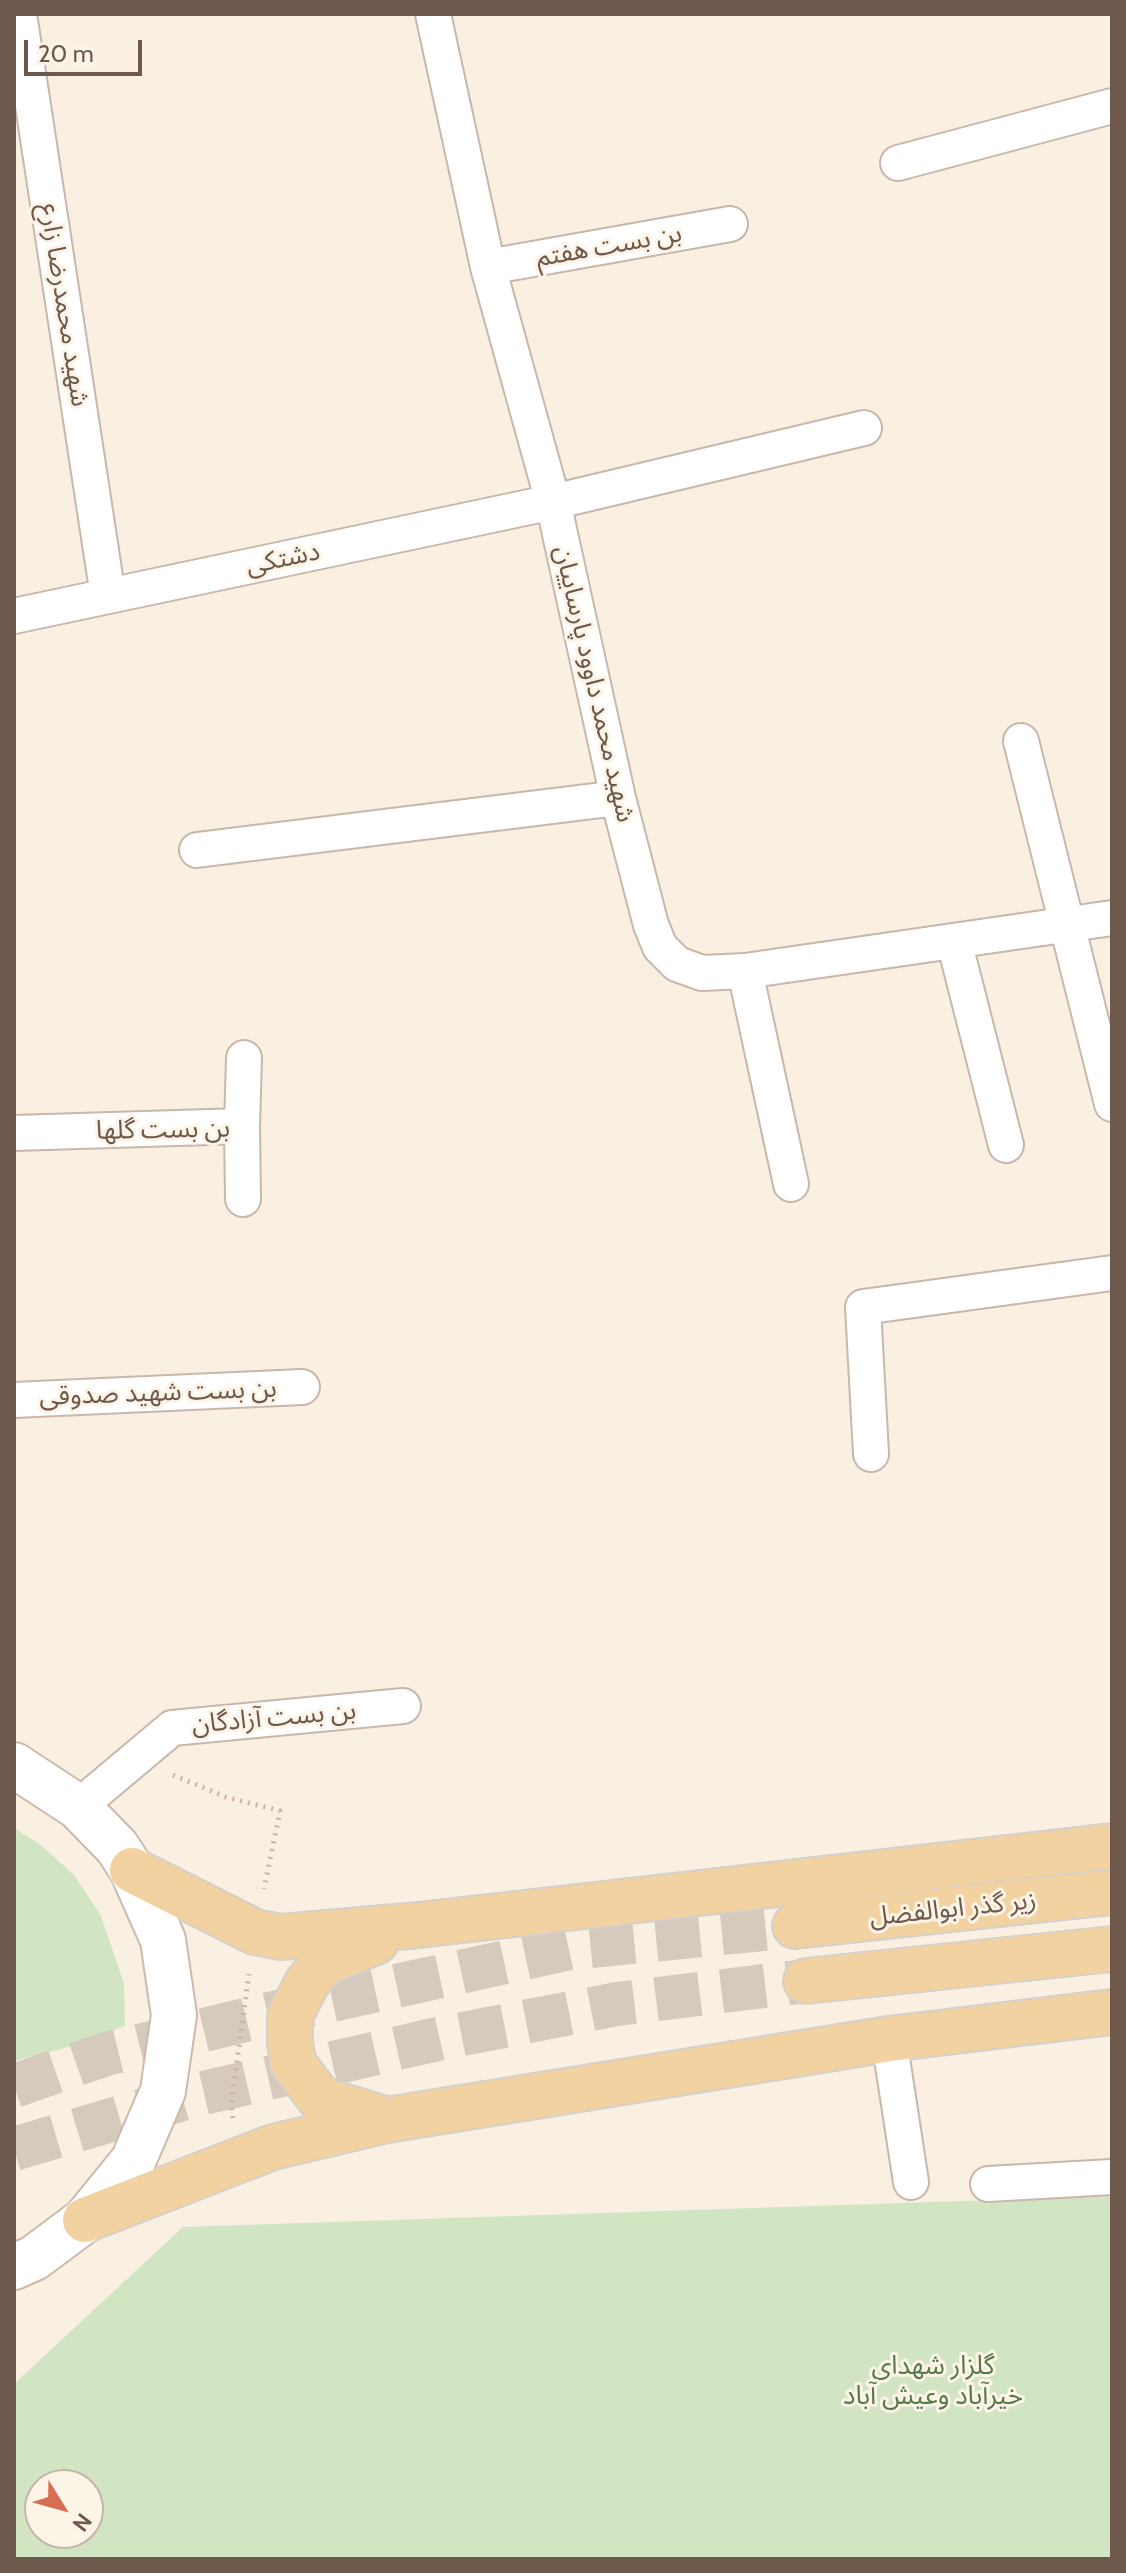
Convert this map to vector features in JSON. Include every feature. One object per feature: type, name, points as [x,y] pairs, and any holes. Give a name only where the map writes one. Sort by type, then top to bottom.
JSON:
[{"type":"main road","points":[[14,1765],[78,1807],[98,1826],[132,1870],[163,1940],[174,2015],[171,2054],[163,2091],[145,2138],[111,2192],[85,2220],[34,2258],[14,2267]]},
{"type":"main road","points":[[132,1870],[255,1932],[281,1937],[419,1925],[1112,1846]]},
{"type":"main road","name":"زیر گذر ابوالفضل","points":[[795,1926],[1112,1892]]},
{"type":"main road","points":[[387,2120],[320,2099],[308,2087],[293,2063],[290,2016],[307,1983],[323,1963],[419,1925]]},
{"type":"main road","points":[[806,1981],[1112,1949]]},
{"type":"main road","points":[[85,2220],[263,2150],[387,2120],[889,2039],[1112,2012]]},
{"type":"street","name":"شهید محمدرضا زارع","points":[[19,14],[108,596]]},
{"type":"street","name":"شهید محمد داوود پارساییان","points":[[433,14],[488,267],[553,502],[618,798],[660,947],[677,964],[702,973],[745,971],[1112,918]]},
{"type":"street","points":[[898,163],[1112,106]]},
{"type":"street","name":"بن بست هفتم","points":[[488,267],[730,224]]},
{"type":"street","name":"دشتکی","points":[[14,616],[553,502],[864,428]]},
{"type":"street","points":[[1021,741],[1112,1104]]},
{"type":"street","points":[[197,850],[618,798]]},
{"type":"street","points":[[954,941],[1006,1145]]},
{"type":"street","points":[[745,971],[791,1184]]},
{"type":"street","points":[[242,1126],[244,1058]]},
{"type":"street","name":"بن بست گلها","points":[[14,1133],[242,1126],[243,1199]]},
{"type":"street","points":[[871,1454],[863,1307],[1112,1273]]},
{"type":"street","name":"بن بست شهید صدوقی","points":[[14,1400],[302,1387]]},
{"type":"street","name":"بن بست آزادگان","points":[[78,1807],[172,1728],[403,1706]]},
{"type":"street","points":[[889,2039],[911,2182]]},
{"type":"street","points":[[988,2184],[1112,2177]]},
{"type":"green space","points":[[14,1828],[41,1845],[74,1875],[100,1914],[124,1983],[125,2026],[69,2047],[14,2061]]},
{"type":"green space","name":"گلزار شهدای خیرآباد وعیش آباد","points":[[1112,2196],[1112,2559],[14,2559],[14,2384],[183,2227]]},
{"type":"tunnel","points":[[14,2086],[106,2054],[286,2010],[570,1948],[795,1926]]},
{"type":"tunnel","points":[[14,2149],[199,2094],[442,2038],[617,2004],[806,1981]]}]
